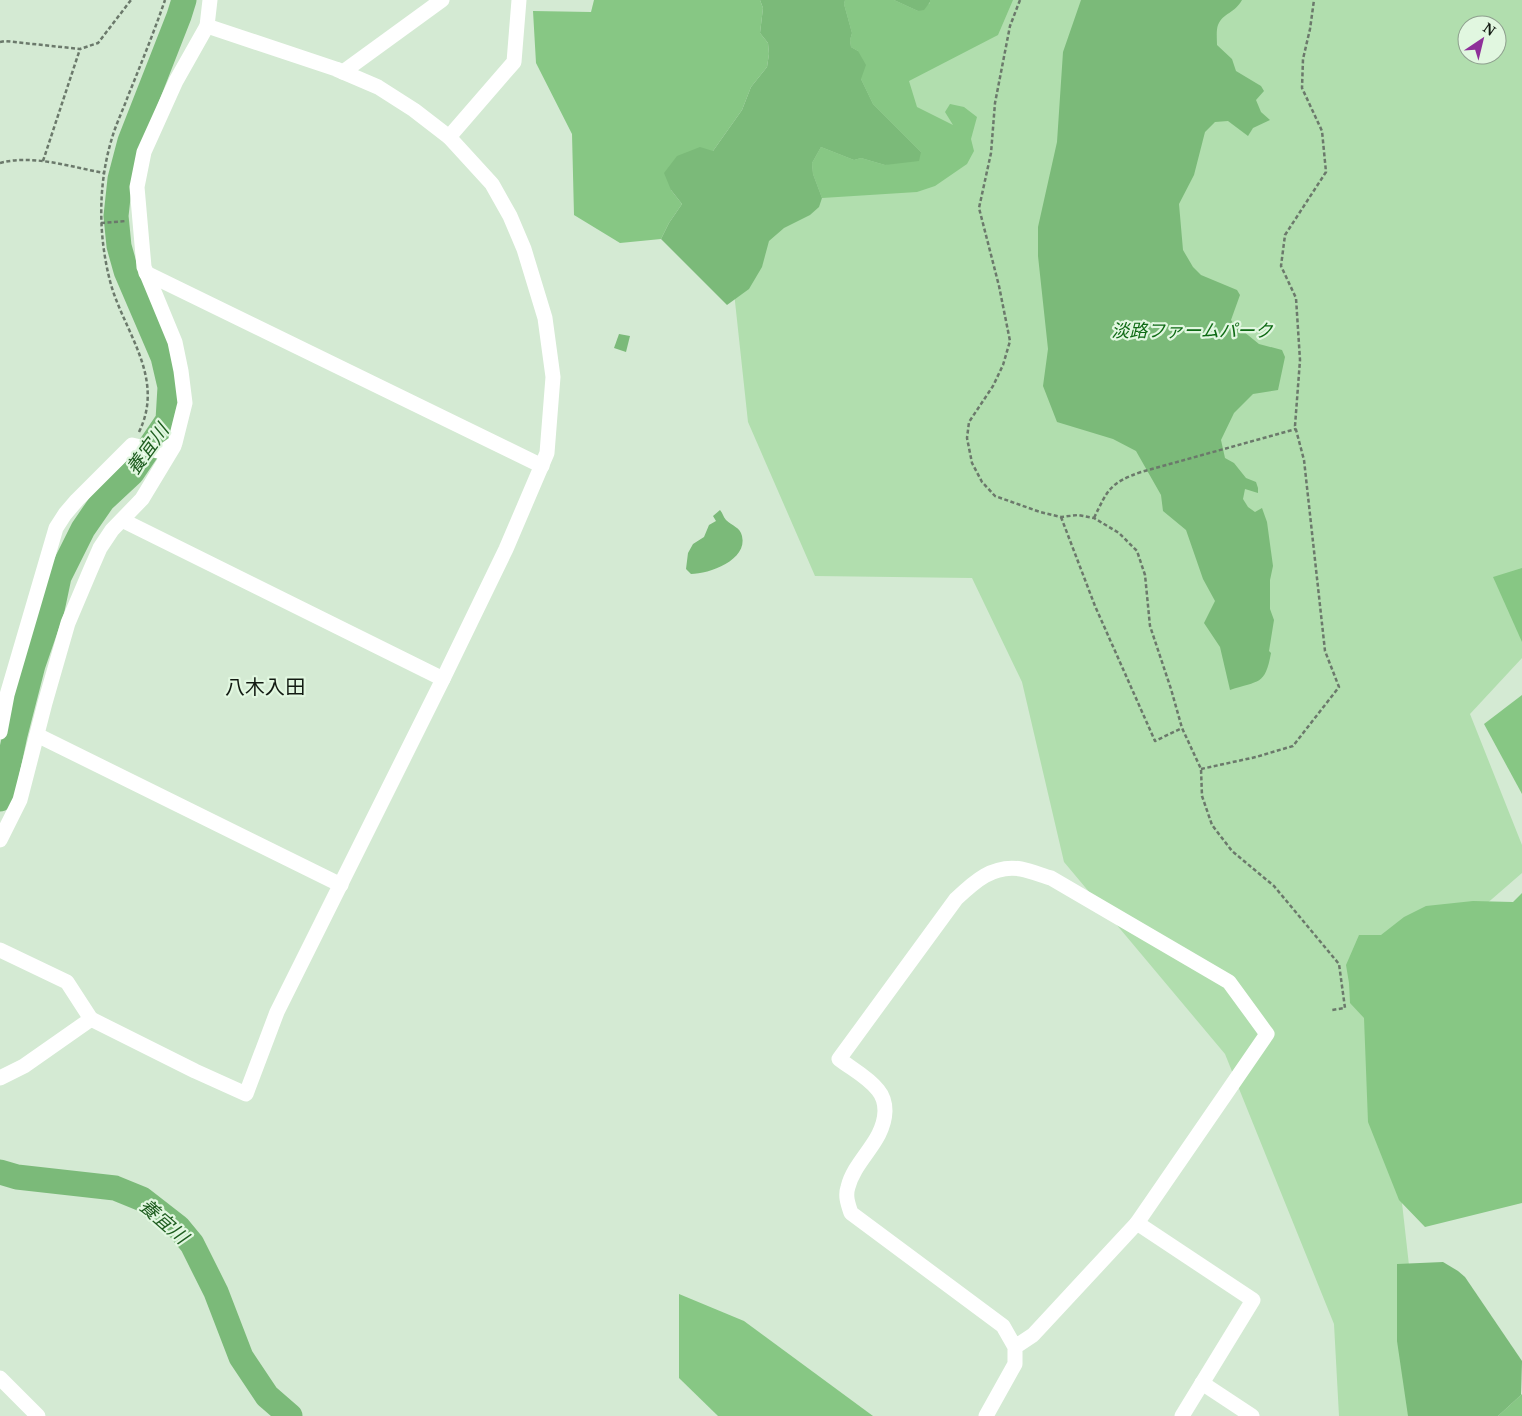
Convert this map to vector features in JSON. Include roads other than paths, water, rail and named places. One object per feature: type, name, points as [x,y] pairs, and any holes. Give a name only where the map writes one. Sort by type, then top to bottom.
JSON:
[{"type":"street","points":[[0,840],[20,800],[68,623],[100,548],[112,530],[150,488],[175,443],[184,403],[182,371],[175,342],[144,267],[137,187],[144,152],[176,81],[207,26],[210,0]]},
{"type":"street","points":[[343,72],[442,0]]},
{"type":"street","points":[[449,137],[514,62],[519,0]]},
{"type":"street","points":[[0,950],[67,982],[91,1020],[194,1071],[246,1094],[277,1012],[506,549],[547,453],[553,377],[544,318],[524,249],[510,216],[492,184],[449,137],[414,110],[378,87],[343,72],[207,26]]},
{"type":"street","points":[[146,273],[542,466]]},
{"type":"street","points":[[0,732],[9,688],[56,528],[64,514],[132,445],[162,452],[175,443]]},
{"type":"street","points":[[122,520],[443,679]]},
{"type":"street","points":[[37,735],[340,884]]},
{"type":"street","points":[[986,1416],[1015,1364],[1015,1347],[1003,1326],[851,1213],[847,1201],[848,1187],[854,1173],[879,1135],[884,1120],[885,1105],[880,1092],[870,1081],[838,1059],[956,900],[975,882],[993,871],[1019,869],[1051,878],[1229,982],[1267,1034],[1137,1223],[1033,1335],[1015,1347]]},
{"type":"street","points":[[0,1078],[24,1066],[91,1020]]},
{"type":"street","points":[[1137,1223],[1253,1300],[1182,1416]]},
{"type":"street","points":[[0,1378],[38,1416]]},
{"type":"street","points":[[1202,1383],[1252,1416]]},
{"type":"waterway","name":"養宜川","points":[[0,799],[33,665],[52,610],[59,577],[83,529],[103,500],[132,473],[168,420],[170,387],[163,357],[126,271],[119,246],[116,216],[120,179],[130,141],[184,0]]},
{"type":"waterway","name":"養宜川","points":[[0,1172],[17,1177],[115,1188],[142,1199],[178,1227],[192,1244],[216,1292],[241,1357],[267,1396],[290,1416]]},
{"type":"district","name":"八木入田","points":[[265,686]]},
{"type":"park label","name":"淡路ファームパーク","points":[[1192,330]]}]
